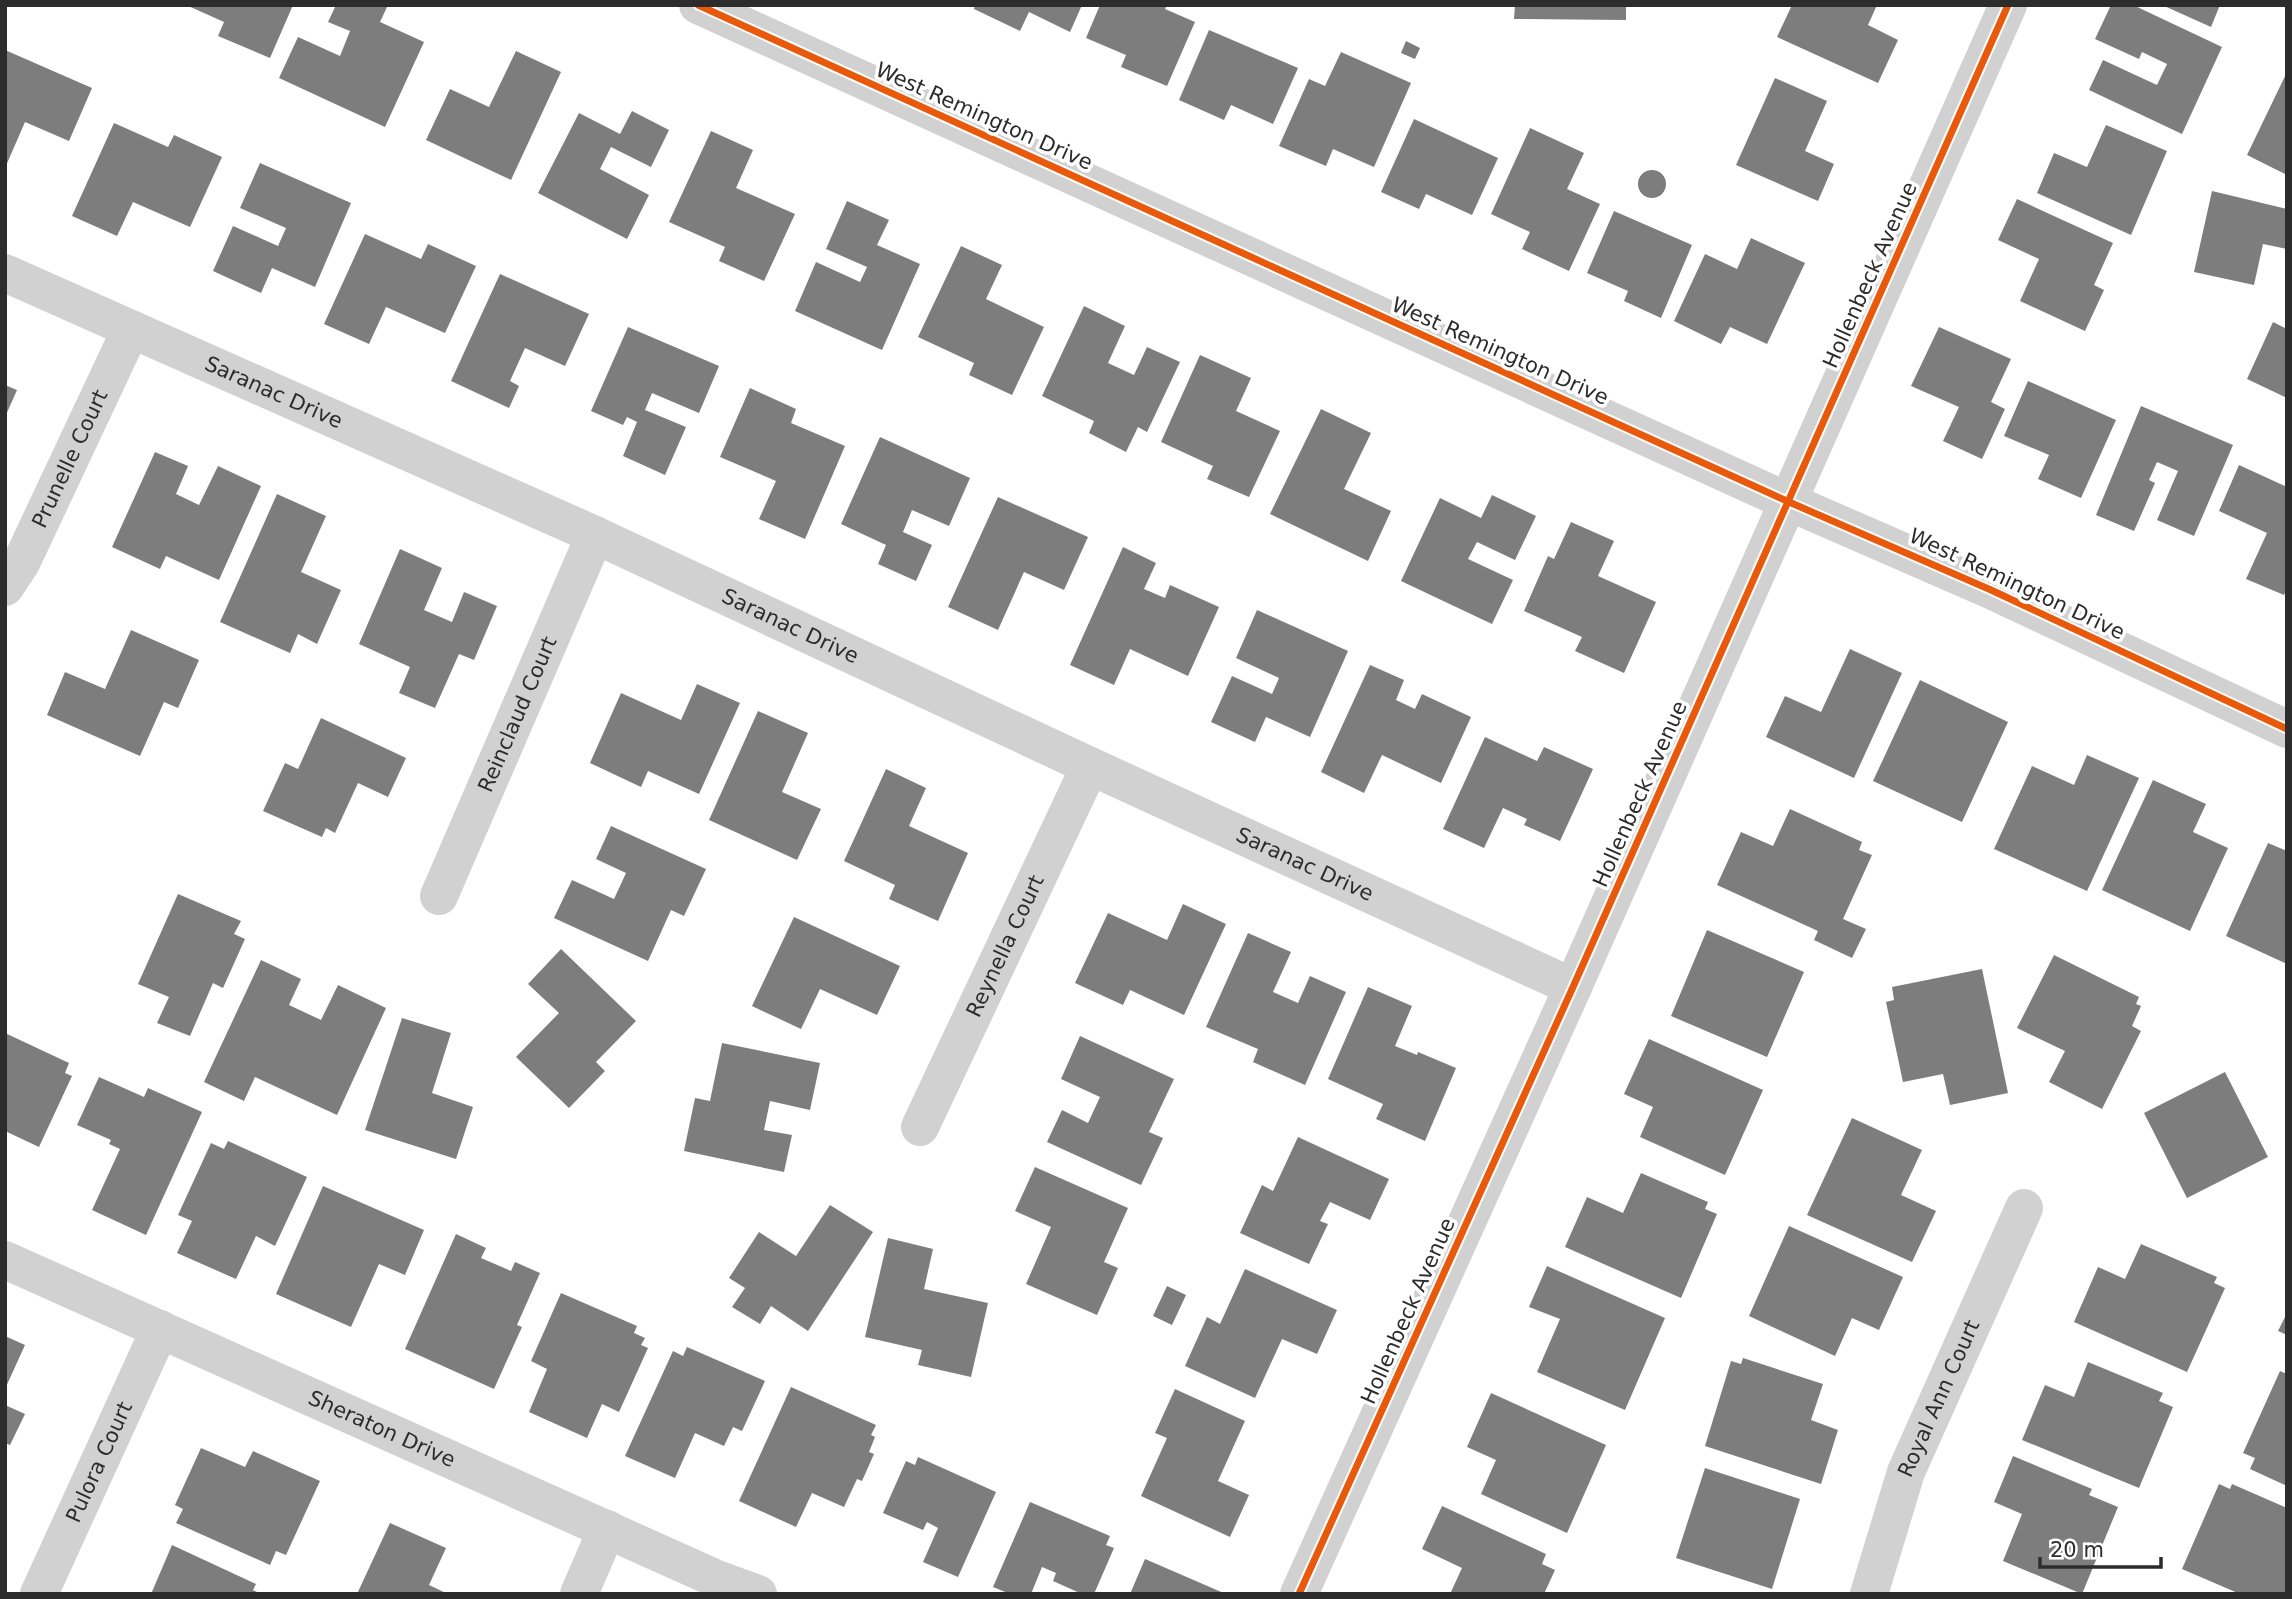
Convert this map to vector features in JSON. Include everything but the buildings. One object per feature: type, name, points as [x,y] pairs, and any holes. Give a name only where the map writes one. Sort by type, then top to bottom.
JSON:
[{"type":"street","name":"West Remington Drive","points":[[698,5],[1789,502],[1991,590],[2287,729]]},
{"type":"street","name":"Hollenbeck Avenue","points":[[1299,1594],[1573,987],[2008,5]]},
{"type":"street","name":"Saranac Drive","points":[[5,273],[595,535],[1573,987]]},
{"type":"street","name":"Prunelle Court","points":[[5,587],[21,563],[131,329]]},
{"type":"street","name":"Reinclaud Court","points":[[439,895],[595,535]]},
{"type":"street","name":"Reynella Court","points":[[920,1127],[1090,766]]},
{"type":"street","name":"Royal Ann Court","points":[[1869,1594],[1906,1472],[2024,1208]]},
{"type":"street","name":"Sheraton Drive","points":[[5,1260],[717,1579],[758,1594]]},
{"type":"street","name":"Pulora Court","points":[[39,1594],[160,1329]]},
{"type":"street","points":[[579,1594],[607,1529]]},
{"type":"cycle path","points":[[698,5],[1789,502],[1991,590],[2287,729]]},
{"type":"cycle path","points":[[1299,1594],[1573,987],[2008,5]]}]
